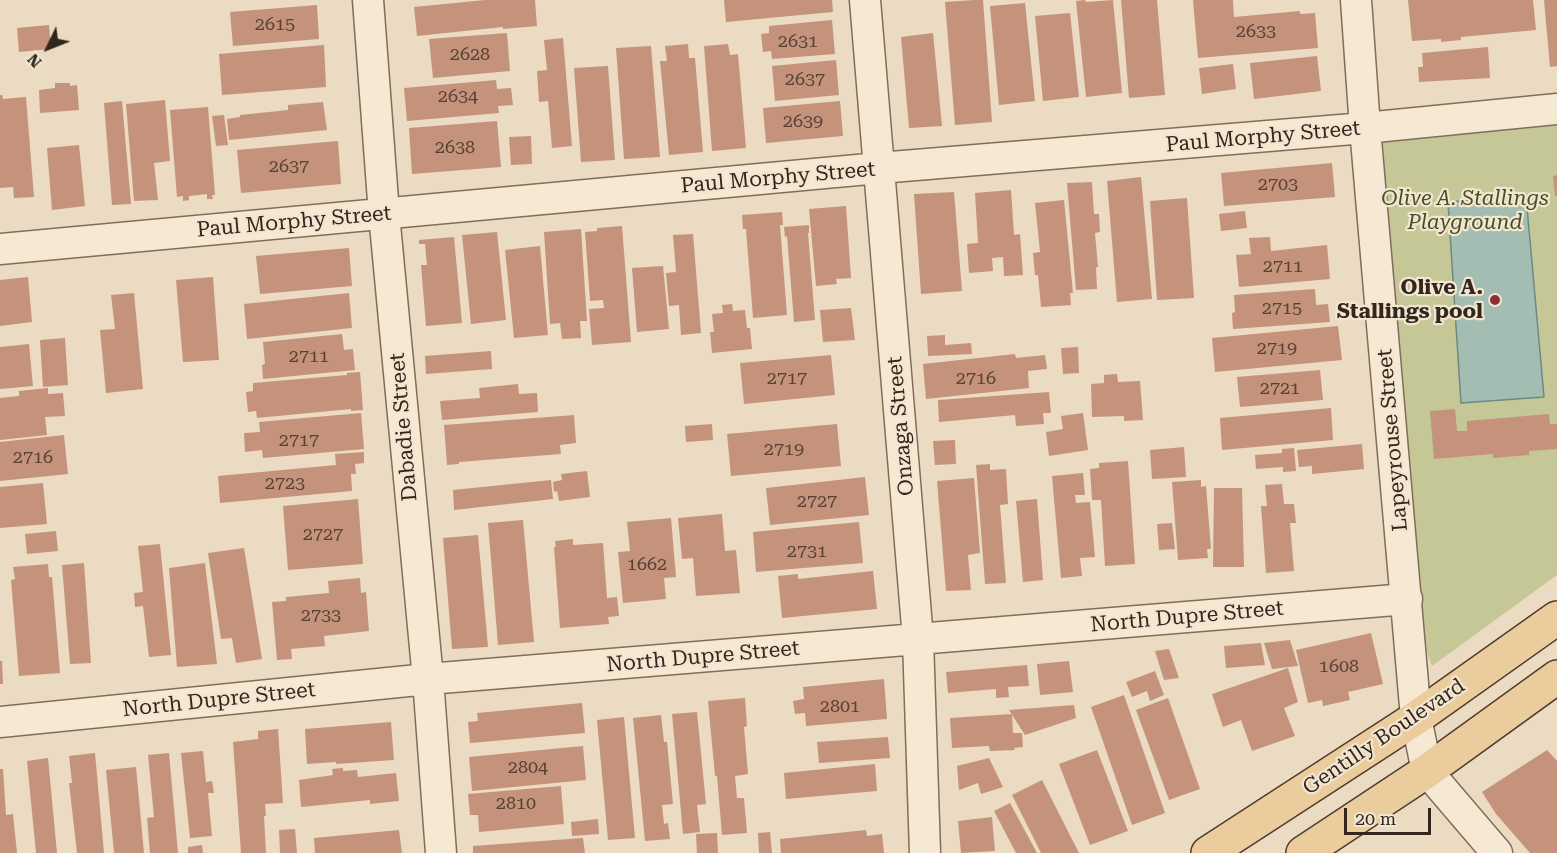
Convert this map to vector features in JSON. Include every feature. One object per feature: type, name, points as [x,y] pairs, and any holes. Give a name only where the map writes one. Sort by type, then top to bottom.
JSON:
[{"type":"main road","name":"Gentilly Boulevard","points":[[1208,853],[1416,718],[1557,618]]},
{"type":"main road","points":[[1303,853],[1427,771],[1557,677]]},
{"type":"street","name":"Dabadie Street","points":[[368,0],[384,214],[428,679],[441,853]]},
{"type":"street","name":"Onzaga Street","points":[[865,0],[918,639],[925,853]]},
{"type":"street","name":"Lapeyrouse Street","points":[[1356,0],[1416,718],[1427,771]]},
{"type":"street","name":"Paul Morphy Street","points":[[0,249],[879,168],[1365,128],[1557,109]]},
{"type":"street","name":"North Dupre Street","points":[[0,722],[428,679],[1407,599]]},
{"type":"street","points":[[1427,771],[1497,853]]},
{"type":"green space","name":"Olive A. Stallings Playground","points":[[1557,109],[1557,575],[1432,666],[1407,599],[1365,128]]},
{"type":"shaded area","name":"Olive A. Stallings pool","points":[[1526,196],[1544,397],[1461,403],[1448,202]]},
{"type":"building","points":[[485,0],[535,0],[537,26],[503,29],[503,27],[417,36],[414,7]]},
{"type":"building","points":[[724,0],[832,0],[833,12],[726,22]]},
{"type":"building","points":[[983,0],[992,122],[955,125],[945,2]]},
{"type":"building","points":[[1085,0],[1086,2],[1113,0],[1122,93],[1086,97],[1076,1]]},
{"type":"building","points":[[1121,0],[1157,0],[1165,95],[1129,98]]},
{"type":"building","points":[[1193,0],[1233,0],[1234,17],[1300,11],[1300,14],[1315,13],[1318,48],[1198,58]]},
{"type":"building","points":[[1408,0],[1533,0],[1536,30],[1461,37],[1461,40],[1441,42],[1441,39],[1412,41]]},
{"type":"building","points":[[1544,0],[1557,0],[1557,66],[1550,67]]},
{"type":"building","points":[[1025,3],[1035,101],[999,105],[990,6]]},
{"type":"building","points":[[317,5],[319,39],[233,46],[230,12]]},
{"type":"building","points":[[1070,13],[1079,97],[1043,101],[1035,16]]},
{"type":"building","points":[[832,20],[835,54],[772,59],[771,51],[763,52],[761,34],[769,33],[769,26]]},
{"type":"building","points":[[49,25],[51,49],[19,52],[17,28]]},
{"type":"building","points":[[507,33],[510,71],[433,78],[429,39]]},
{"type":"building","points":[[933,33],[942,126],[909,128],[901,37]]},
{"type":"building","points":[[563,38],[572,146],[552,148],[548,101],[539,102],[537,71],[547,70],[544,40]]},
{"type":"building","points":[[688,44],[689,58],[695,58],[703,152],[669,155],[660,61],[667,61],[665,46]]},
{"type":"building","points":[[728,44],[730,55],[738,54],[746,148],[712,151],[704,46]]},
{"type":"building","points":[[324,45],[326,87],[222,95],[219,54]]},
{"type":"building","points":[[651,46],[660,157],[624,159],[616,48]]},
{"type":"building","points":[[1488,47],[1490,78],[1419,82],[1418,67],[1423,67],[1422,53]]},
{"type":"building","points":[[1317,56],[1321,91],[1254,99],[1250,63]]},
{"type":"building","points":[[836,60],[839,95],[775,101],[772,66]]},
{"type":"building","points":[[1233,64],[1236,89],[1202,94],[1199,68]]},
{"type":"building","points":[[608,66],[615,160],[581,162],[574,68]]},
{"type":"building","points":[[496,80],[497,89],[511,88],[513,105],[498,106],[499,113],[407,121],[404,88]]},
{"type":"building","points":[[55,83],[77,85],[79,110],[40,113],[39,90],[55,88]]},
{"type":"building","points":[[0,95],[3,99],[26,97],[34,197],[14,198],[13,187],[0,188]]},
{"type":"building","points":[[165,100],[170,161],[154,163],[158,200],[134,201],[126,104]]},
{"type":"building","points":[[122,101],[131,204],[112,205],[104,103]]},
{"type":"building","points":[[840,101],[843,136],[766,143],[763,108]]},
{"type":"building","points":[[323,102],[327,130],[229,140],[227,119],[240,117],[240,115],[288,110],[288,105]]},
{"type":"building","points":[[208,107],[215,195],[212,195],[213,199],[207,199],[207,194],[189,196],[189,200],[183,201],[183,196],[177,197],[170,110]]},
{"type":"building","points":[[224,115],[228,145],[216,146],[212,116]]},
{"type":"building","points":[[497,121],[501,167],[412,174],[409,128]]},
{"type":"building","points":[[531,136],[532,164],[511,165],[509,137]]},
{"type":"building","points":[[338,141],[341,184],[241,193],[237,150]]},
{"type":"building","points":[[79,145],[85,206],[52,210],[47,148]]},
{"type":"building","points":[[1332,163],[1335,197],[1224,206],[1221,173]]},
{"type":"building","points":[[1557,175],[1557,196],[1555,196],[1553,176]]},
{"type":"building","points":[[1141,177],[1152,299],[1117,302],[1107,181]]},
{"type":"building","points":[[1092,182],[1094,214],[1099,214],[1100,232],[1095,233],[1097,289],[1076,290],[1067,183]]},
{"type":"building","points":[[1011,190],[1014,235],[1020,234],[1023,275],[1004,276],[1003,257],[992,258],[993,271],[969,273],[967,244],[978,243],[975,193]]},
{"type":"building","points":[[954,192],[962,291],[921,294],[914,194]]},
{"type":"building","points":[[1187,198],[1194,298],[1157,300],[1150,201]]},
{"type":"building","points":[[1064,200],[1073,293],[1070,293],[1071,305],[1041,307],[1033,253],[1040,252],[1035,203]]},
{"type":"building","points":[[846,206],[851,278],[836,279],[837,284],[816,286],[809,209]]},
{"type":"building","points":[[1245,211],[1247,228],[1221,231],[1219,214]]},
{"type":"building","points":[[782,212],[783,225],[780,225],[787,315],[753,318],[746,229],[743,229],[742,215]]},
{"type":"building","points":[[809,225],[815,320],[794,322],[787,236],[785,237],[784,227]]},
{"type":"building","points":[[622,226],[631,342],[592,345],[589,309],[604,308],[603,300],[590,301],[585,232],[597,231],[597,228]]},
{"type":"building","points":[[581,229],[587,321],[580,321],[581,338],[562,339],[560,323],[550,324],[544,232]]},
{"type":"building","points":[[497,232],[506,320],[471,324],[462,235]]},
{"type":"building","points":[[693,234],[701,333],[681,335],[679,305],[669,306],[666,273],[676,272],[673,235]]},
{"type":"building","points":[[454,237],[462,323],[426,326],[421,265],[427,265],[425,244],[419,244],[419,240]]},
{"type":"building","points":[[1270,237],[1271,251],[1327,245],[1330,279],[1239,287],[1236,255],[1251,254],[1249,238]]},
{"type":"building","points":[[540,246],[548,335],[514,338],[505,250]]},
{"type":"building","points":[[349,248],[352,286],[260,294],[256,256]]},
{"type":"building","points":[[663,266],[669,329],[637,332],[632,268]]},
{"type":"building","points":[[28,277],[32,322],[0,326],[0,280]]},
{"type":"building","points":[[213,277],[219,360],[183,362],[176,280]]},
{"type":"building","points":[[1315,289],[1316,305],[1328,304],[1330,322],[1233,329],[1234,295]]},
{"type":"building","points":[[134,293],[143,389],[106,393],[100,330],[115,329],[111,295]]},
{"type":"building","points":[[349,293],[352,328],[247,339],[244,304]]},
{"type":"building","points":[[732,304],[733,311],[745,310],[752,349],[712,353],[710,332],[714,332],[712,314],[723,313],[722,305]]},
{"type":"building","points":[[851,308],[855,340],[823,342],[820,310]]},
{"type":"building","points":[[1338,326],[1342,360],[1215,372],[1212,338]]},
{"type":"building","points":[[342,334],[344,350],[353,349],[355,370],[263,379],[262,365],[265,364],[263,342]]},
{"type":"building","points":[[945,335],[945,345],[971,343],[972,354],[928,356],[927,336]]},
{"type":"building","points":[[65,338],[68,385],[43,387],[40,340]]},
{"type":"building","points":[[29,344],[33,386],[0,389],[0,347]]},
{"type":"building","points":[[1078,347],[1079,373],[1063,374],[1061,348]]},
{"type":"building","points":[[491,351],[492,369],[426,374],[425,356]]},
{"type":"building","points":[[1015,354],[1016,358],[1045,355],[1047,369],[1028,371],[1029,388],[926,399],[923,364]]},
{"type":"building","points":[[831,355],[835,395],[744,404],[740,363]]},
{"type":"building","points":[[1320,370],[1323,400],[1240,407],[1237,377]]},
{"type":"building","points":[[360,372],[363,410],[351,411],[351,409],[257,418],[256,411],[248,412],[246,392],[253,391],[253,383]]},
{"type":"building","points":[[1117,374],[1118,382],[1140,381],[1143,420],[1124,421],[1124,416],[1092,417],[1091,384],[1104,383],[1104,375]]},
{"type":"building","points":[[518,384],[519,394],[537,393],[538,412],[442,420],[440,401],[480,398],[479,388]]},
{"type":"building","points":[[48,388],[48,394],[63,393],[65,416],[45,417],[47,435],[0,440],[0,398],[19,396],[19,391]]},
{"type":"building","points":[[1049,392],[1051,413],[1043,413],[1044,424],[1016,426],[1015,415],[939,422],[938,400]]},
{"type":"building","points":[[1331,408],[1333,440],[1222,450],[1220,418]]},
{"type":"building","points":[[1455,409],[1457,431],[1467,431],[1467,421],[1549,414],[1550,424],[1557,424],[1557,449],[1529,451],[1529,455],[1493,458],[1493,454],[1434,459],[1430,411]]},
{"type":"building","points":[[361,413],[364,449],[263,458],[262,450],[245,452],[244,433],[260,432],[259,422]]},
{"type":"building","points":[[1083,413],[1088,450],[1049,456],[1046,432],[1063,429],[1061,416]]},
{"type":"building","points":[[574,415],[576,443],[560,445],[561,454],[459,462],[459,464],[447,465],[444,425]]},
{"type":"building","points":[[712,424],[713,440],[686,442],[685,426]]},
{"type":"building","points":[[837,424],[841,466],[731,476],[727,434]]},
{"type":"building","points":[[64,435],[68,474],[0,481],[0,442]]},
{"type":"building","points":[[955,440],[956,464],[935,465],[933,441]]},
{"type":"building","points":[[1362,444],[1364,469],[1312,474],[1312,466],[1299,467],[1297,450]]},
{"type":"building","points":[[1184,447],[1186,477],[1152,479],[1150,450]]},
{"type":"building","points":[[1294,448],[1296,471],[1283,472],[1283,467],[1256,469],[1255,455],[1282,453],[1282,449]]},
{"type":"building","points":[[364,452],[364,463],[355,464],[356,474],[351,474],[352,491],[220,503],[218,476],[336,465],[335,454]]},
{"type":"building","points":[[1128,461],[1135,564],[1105,566],[1101,500],[1092,500],[1090,469],[1099,468],[1099,463]]},
{"type":"building","points":[[990,464],[990,470],[1006,469],[1008,504],[1000,505],[1006,583],[985,584],[976,465]]},
{"type":"building","points":[[587,471],[590,497],[559,501],[557,491],[554,492],[553,482],[562,480],[561,474]]},
{"type":"building","points":[[1083,473],[1085,495],[1075,495],[1076,503],[1090,502],[1095,557],[1080,558],[1082,576],[1061,578],[1052,476]]},
{"type":"building","points":[[865,477],[869,515],[770,525],[766,488]]},
{"type":"building","points":[[974,478],[980,553],[968,555],[971,590],[946,591],[937,481]]},
{"type":"building","points":[[551,480],[553,499],[454,510],[453,490]]},
{"type":"building","points":[[1201,480],[1201,487],[1206,486],[1211,549],[1207,549],[1208,558],[1178,560],[1172,482]]},
{"type":"building","points":[[43,483],[47,524],[0,528],[0,487]]},
{"type":"building","points":[[1282,484],[1284,504],[1294,504],[1296,523],[1290,523],[1294,571],[1266,573],[1261,506],[1267,506],[1265,485]]},
{"type":"building","points":[[1214,488],[1242,488],[1244,567],[1213,567]]},
{"type":"building","points":[[358,499],[363,564],[288,570],[283,506]]},
{"type":"building","points":[[1037,499],[1043,580],[1023,582],[1016,501]]},
{"type":"building","points":[[722,514],[725,551],[736,550],[740,593],[696,596],[693,558],[682,559],[678,518]]},
{"type":"building","points":[[671,518],[676,577],[664,578],[666,599],[623,603],[618,552],[630,551],[627,522]]},
{"type":"building","points":[[523,520],[534,642],[498,645],[488,523]]},
{"type":"building","points":[[859,522],[863,563],[756,572],[753,532]]},
{"type":"building","points":[[1172,523],[1175,549],[1159,550],[1157,524]]},
{"type":"building","points":[[56,531],[58,551],[27,554],[25,534]]},
{"type":"building","points":[[478,535],[488,647],[452,649],[443,538]]},
{"type":"building","points":[[573,539],[573,545],[603,543],[607,598],[617,597],[619,616],[608,617],[609,624],[560,628],[554,547],[556,547],[555,541]]},
{"type":"building","points":[[160,544],[171,655],[149,657],[143,606],[135,607],[134,593],[143,592],[138,546]]},
{"type":"building","points":[[244,548],[262,659],[236,663],[232,638],[221,639],[208,553]]},
{"type":"building","points":[[84,563],[91,663],[70,664],[62,565]]},
{"type":"building","points":[[205,563],[217,664],[177,667],[169,568]]},
{"type":"building","points":[[48,564],[49,577],[52,577],[60,673],[19,676],[11,580],[15,579],[13,567]]},
{"type":"building","points":[[873,571],[877,609],[782,618],[778,576],[798,574],[798,579]]},
{"type":"building","points":[[360,578],[361,593],[366,592],[369,631],[324,636],[325,646],[291,649],[292,659],[277,660],[272,602],[286,601],[286,597],[329,593],[328,581]]},
{"type":"building","points":[[1371,633],[1383,684],[1348,692],[1350,700],[1323,706],[1322,700],[1308,703],[1296,650]]},
{"type":"building","points":[[1290,640],[1298,666],[1272,669],[1264,643]]},
{"type":"building","points":[[1261,643],[1265,665],[1226,668],[1224,646]]},
{"type":"building","points":[[1169,649],[1179,678],[1164,680],[1155,651]]},
{"type":"building","points":[[0,661],[2,661],[3,684],[0,684]]},
{"type":"building","points":[[1069,661],[1073,692],[1040,695],[1037,664]]},
{"type":"building","points":[[1027,665],[1029,686],[1008,687],[1009,697],[996,698],[996,689],[948,693],[946,672]]},
{"type":"building","points":[[1288,668],[1298,702],[1284,708],[1295,736],[1252,751],[1241,720],[1223,727],[1212,694]]},
{"type":"building","points":[[1155,671],[1164,695],[1150,701],[1147,691],[1132,697],[1126,682]]},
{"type":"building","points":[[884,679],[887,719],[806,726],[805,713],[795,714],[793,701],[804,699],[803,687]]},
{"type":"building","points":[[1124,695],[1165,813],[1132,825],[1091,707]]},
{"type":"building","points":[[745,698],[747,726],[744,727],[748,774],[735,776],[737,798],[744,798],[747,833],[722,835],[708,701]]},
{"type":"building","points":[[1168,698],[1200,789],[1169,800],[1136,710]]},
{"type":"building","points":[[582,703],[585,733],[470,743],[468,722],[478,721],[477,713]]},
{"type":"building","points":[[1074,705],[1076,718],[1025,735],[1009,710]]},
{"type":"building","points":[[697,712],[706,804],[697,805],[700,832],[683,834],[672,714]]},
{"type":"building","points":[[1012,714],[1013,733],[1022,733],[1023,747],[1014,748],[1015,750],[990,751],[989,746],[952,748],[950,718]]},
{"type":"building","points":[[661,715],[664,742],[667,742],[673,804],[662,805],[664,824],[668,823],[670,839],[645,841],[633,718]]},
{"type":"building","points":[[624,717],[635,838],[608,840],[597,720]]},
{"type":"building","points":[[391,722],[394,760],[307,764],[305,729]]},
{"type":"building","points":[[278,729],[283,803],[265,804],[266,853],[241,853],[233,742],[258,739],[258,731]]},
{"type":"building","points":[[888,737],[890,758],[819,763],[817,742]]},
{"type":"building","points":[[583,746],[586,780],[472,791],[469,757]]},
{"type":"building","points":[[1097,750],[1128,831],[1090,845],[1059,764]]},
{"type":"building","points":[[1547,750],[1557,761],[1557,853],[1530,853],[1496,814],[1482,792]]},
{"type":"building","points":[[203,751],[206,782],[212,781],[214,793],[208,793],[212,836],[190,838],[181,753]]},
{"type":"building","points":[[95,753],[104,853],[77,853],[69,783],[72,783],[69,756]]},
{"type":"building","points":[[169,753],[178,853],[150,853],[147,818],[154,817],[148,755]]},
{"type":"building","points":[[48,758],[57,853],[36,853],[27,761]]},
{"type":"building","points":[[989,758],[1003,787],[981,794],[978,783],[959,790],[957,766]]},
{"type":"building","points":[[875,764],[877,791],[786,799],[784,773]]},
{"type":"building","points":[[136,767],[144,853],[114,853],[106,770]]},
{"type":"building","points":[[343,768],[343,771],[357,770],[358,777],[396,773],[399,801],[370,804],[370,800],[301,807],[299,780],[333,775],[332,769]]},
{"type":"building","points":[[0,769],[3,769],[6,815],[13,814],[17,853],[0,853]]},
{"type":"building","points":[[1042,780],[1079,853],[1041,853],[1012,795]]},
{"type":"building","points":[[561,786],[564,824],[479,832],[478,815],[470,815],[468,794]]},
{"type":"building","points":[[1010,803],[1037,853],[1016,853],[994,811]]},
{"type":"building","points":[[992,817],[995,851],[961,853],[958,821]]},
{"type":"building","points":[[598,819],[599,834],[572,836],[571,822]]},
{"type":"building","points":[[295,829],[297,853],[280,853],[279,830]]},
{"type":"building","points":[[399,830],[402,853],[315,853],[314,838]]},
{"type":"building","points":[[866,830],[867,836],[882,834],[884,853],[781,853],[780,839]]},
{"type":"building","points":[[770,832],[772,853],[759,853],[758,833]]},
{"type":"building","points":[[717,833],[718,853],[697,853],[696,834]]},
{"type":"building","points":[[583,838],[585,853],[473,853],[473,846]]},
{"type":"building","points":[[202,845],[203,853],[188,853],[188,847]]},
{"type":"place","name":"Olive A. Stallings pool","points":[[1495,300]]}]
